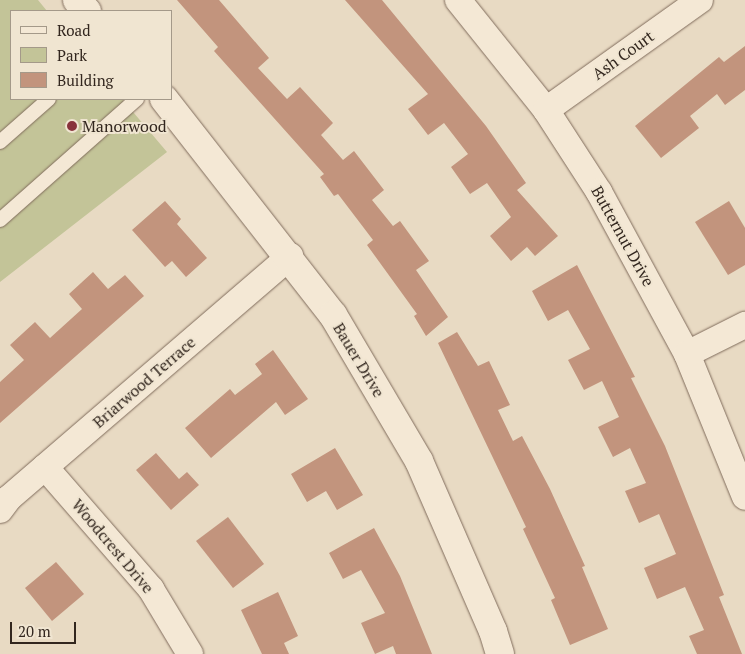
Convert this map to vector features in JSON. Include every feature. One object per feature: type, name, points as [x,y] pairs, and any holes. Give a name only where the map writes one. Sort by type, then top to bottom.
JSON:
[{"type":"street","points":[[77,0],[86,10]]},
{"type":"street","name":"Butternut Drive","points":[[458,0],[546,110],[599,192],[687,354],[745,497]]},
{"type":"street","name":"Ash Court","points":[[546,110],[700,0]]},
{"type":"street","name":"Bauer Drive","points":[[165,100],[290,256],[333,315],[419,461],[493,631],[500,654]]},
{"type":"street","name":"Briarwood Terrace","points":[[0,510],[45,467],[290,256]]},
{"type":"street","points":[[687,354],[745,325]]},
{"type":"street","name":"Woodcrest Drive","points":[[45,467],[151,589],[190,654]]},
{"type":"lane","points":[[0,142],[48,100]]},
{"type":"lane","points":[[0,220],[136,100]]},
{"type":"green space","name":"Manorwood","points":[[0,0],[38,0],[46,10],[10,10],[10,100],[123,100],[167,152],[0,282]]},
{"type":"building","points":[[177,0],[219,0],[269,58],[258,68],[287,99],[300,87],[333,123],[321,135],[343,160],[354,151],[384,190],[372,200],[393,226],[400,221],[429,261],[416,270],[448,317],[426,336],[414,316],[417,314],[367,245],[373,240],[338,194],[334,196],[320,177],[324,174],[214,51],[218,47]]},
{"type":"building","points":[[345,0],[382,0],[486,126],[526,183],[517,190],[558,236],[535,256],[527,247],[511,261],[490,236],[511,217],[487,183],[470,194],[451,167],[468,154],[444,123],[428,135],[408,109],[428,94]]},
{"type":"building","points":[[745,46],[745,90],[725,105],[717,94],[690,116],[699,128],[661,158],[635,126],[719,57],[724,62]]},
{"type":"building","points":[[165,201],[181,219],[177,224],[207,258],[186,277],[172,261],[165,267],[132,230]]},
{"type":"building","points":[[729,201],[745,228],[745,265],[728,275],[695,222]]},
{"type":"building","points":[[577,265],[635,377],[631,378],[665,446],[724,595],[719,597],[742,654],[697,654],[689,636],[704,630],[685,587],[657,599],[644,568],[676,554],[659,514],[639,523],[625,491],[646,483],[630,448],[613,457],[598,427],[619,417],[602,381],[584,390],[568,360],[590,349],[568,310],[548,321],[532,291]]},
{"type":"building","points":[[93,272],[108,289],[125,275],[144,296],[0,423],[0,382],[24,360],[10,345],[35,322],[50,338],[82,309],[69,294]]},
{"type":"building","points":[[457,332],[478,366],[489,361],[510,405],[498,410],[513,441],[522,436],[550,489],[585,566],[582,567],[608,629],[570,645],[551,600],[555,598],[523,529],[526,527],[438,343]]},
{"type":"building","points":[[273,350],[308,399],[285,415],[276,402],[211,458],[185,428],[230,389],[235,395],[262,374],[255,364]]},
{"type":"building","points":[[335,448],[363,495],[337,510],[326,491],[307,502],[291,474]]},
{"type":"building","points":[[156,453],[179,479],[187,472],[199,485],[171,510],[136,470]]},
{"type":"building","points":[[228,517],[264,564],[233,588],[196,541]]},
{"type":"building","points":[[374,528],[400,576],[432,654],[396,654],[393,646],[375,654],[361,623],[385,613],[361,570],[343,579],[329,553]]},
{"type":"building","points":[[56,562],[84,594],[52,621],[25,588]]},
{"type":"building","points":[[278,592],[298,636],[284,643],[289,654],[262,654],[241,610]]},
{"type":"place","name":"Manorwood","points":[[72,126]]}]
